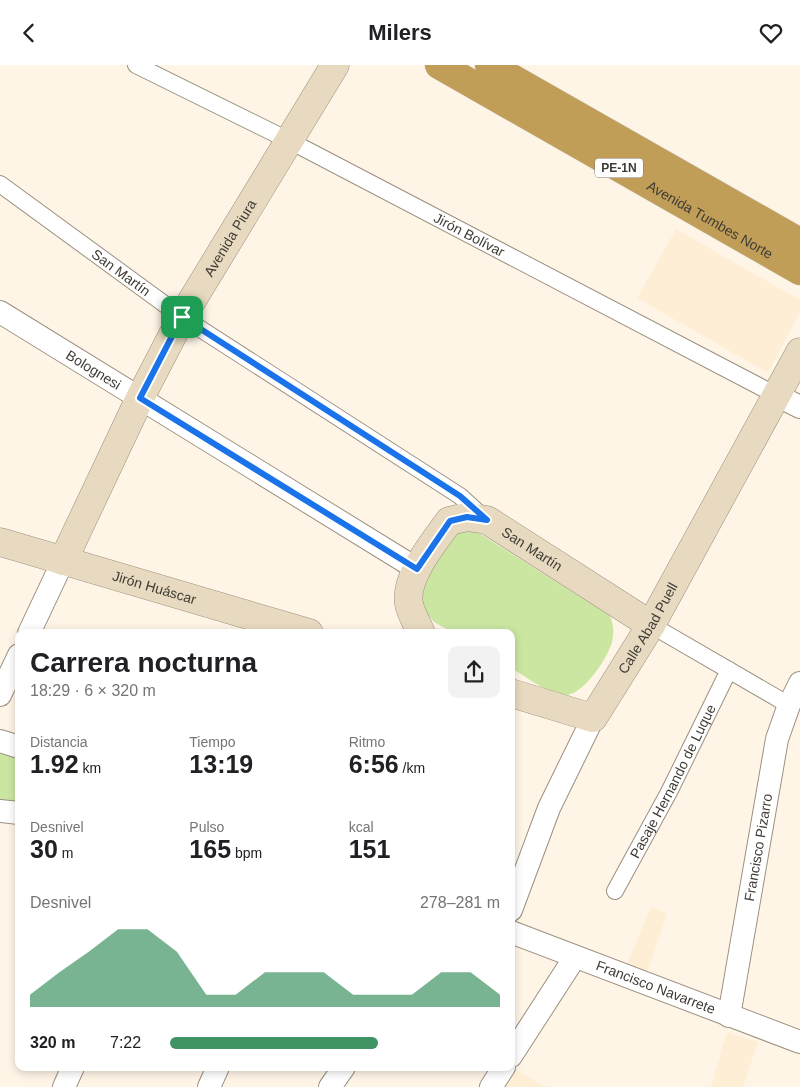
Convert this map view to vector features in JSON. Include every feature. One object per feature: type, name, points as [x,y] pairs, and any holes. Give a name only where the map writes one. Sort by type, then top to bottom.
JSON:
[{"type":"highway","name":"Avenida Tumbes Norte","points":[[439,65],[800,271]]},
{"type":"highway","name":"Avenida Tumbes Norte","points":[[489,65],[800,242]]},
{"type":"main road","name":"Avenida Piura","points":[[63,561],[140,398],[182,317],[335,65]]},
{"type":"main road","name":"Calle Abad Puell","points":[[593,718],[651,625],[800,352]]},
{"type":"main road","points":[[419,629],[408,602],[409,589],[417,569],[450,521],[467,517],[487,520]]},
{"type":"main road","name":"San Martín","points":[[487,520],[651,625]]},
{"type":"main road","name":"Jirón Huáscar","points":[[0,542],[295,629]]},
{"type":"main road","points":[[515,694],[593,718]]},
{"type":"street","name":"Jirón Bolívar","points":[[136,65],[290,141],[800,407]]},
{"type":"street","name":"San Martín","points":[[0,184],[182,317],[460,496],[487,520]]},
{"type":"street","name":"Bolognesi","points":[[4,322],[140,398],[417,569]]},
{"type":"street","name":"Avenida Piura","points":[[31,629],[63,561]]},
{"type":"street","name":"San Martín","points":[[651,625],[794,708]]},
{"type":"street","points":[[0,695],[15,663]]},
{"type":"street","name":"Pasaje Hernando de Luque","points":[[615,891],[669,792],[729,670]]},
{"type":"street","name":"Francisco Pizarro","points":[[729,1016],[777,739],[794,708],[800,683]]},
{"type":"street","name":"Calle Abad Puell","points":[[515,899],[549,809],[593,718]]},
{"type":"street","points":[[0,741],[15,746]]},
{"type":"street","points":[[0,811],[15,813]]},
{"type":"street","name":"Francisco Navarrete","points":[[515,934],[800,1042]]},
{"type":"street","points":[[515,1050],[575,957]]},
{"type":"street","points":[[52,1087],[59,1071]]},
{"type":"street","points":[[64,1087],[71,1071]]},
{"type":"street","points":[[209,1087],[216,1071]]},
{"type":"street","points":[[330,1087],[341,1071]]},
{"type":"street","points":[[491,1087],[501,1071]]},
{"type":"shaded area","points":[[676,229],[800,300],[800,312],[768,373],[637,298]]},
{"type":"shaded area","points":[[651,907],[667,913],[647,974],[626,967]]},
{"type":"shaded area","points":[[727,1032],[758,1042],[743,1087],[711,1087]]},
{"type":"shaded area","points":[[515,1069],[546,1087],[500,1087],[509,1071],[515,1071]]},
{"type":"green space","points":[[474,530],[610,616],[613,632],[610,649],[594,675],[580,689],[566,695],[552,692],[515,670],[515,629],[447,629],[434,622],[423,609],[419,583],[451,531]]},
{"type":"green space","points":[[0,748],[15,754],[15,805],[0,803]]},
{"type":"route","points":[[182,317],[460,496],[487,520],[467,517],[450,521],[417,569],[140,398],[182,317]]}]
